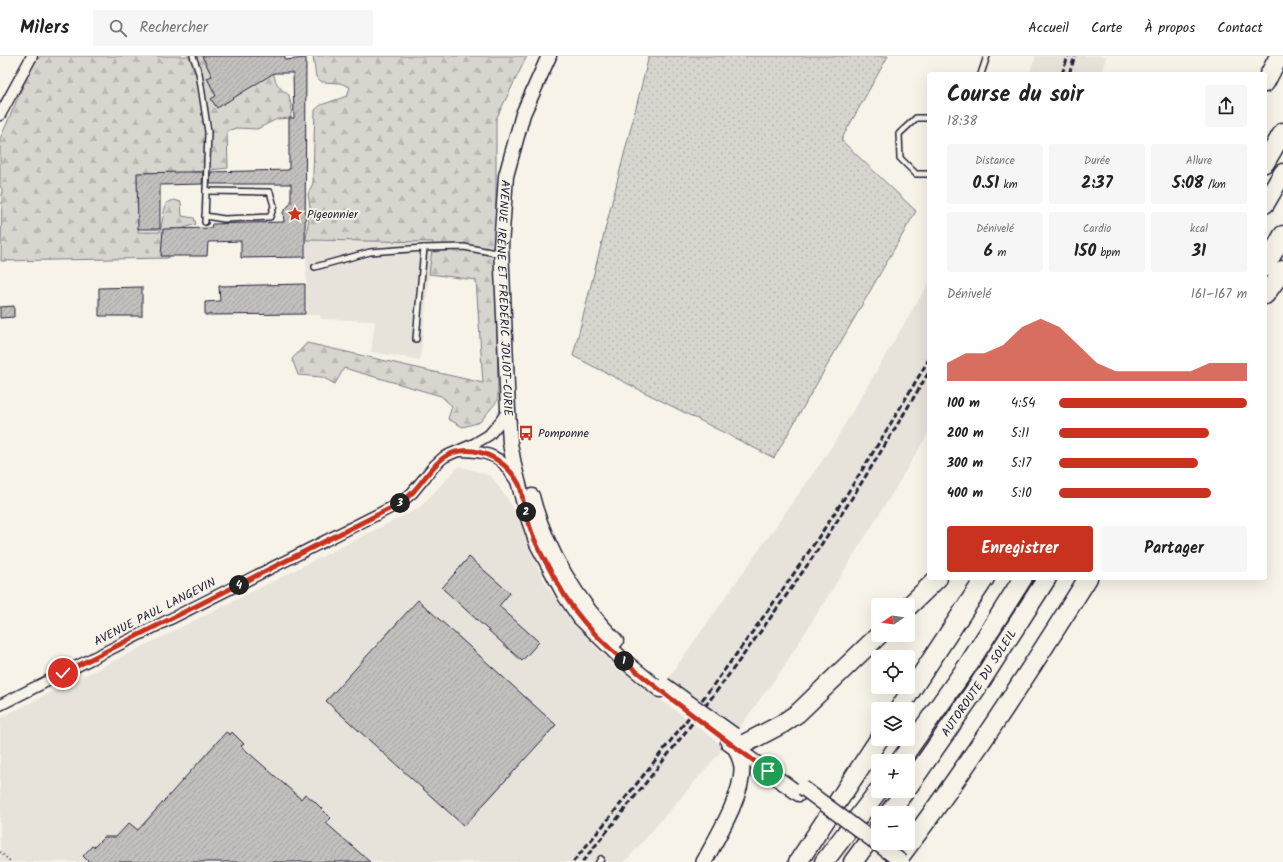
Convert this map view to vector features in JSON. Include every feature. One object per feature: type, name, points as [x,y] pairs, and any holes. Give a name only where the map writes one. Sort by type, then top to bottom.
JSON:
[{"type":"highway","points":[[1267,79],[1279,56]]},
{"type":"highway","points":[[1267,160],[1283,132]]},
{"type":"highway","points":[[1267,201],[1283,173]]},
{"type":"highway","points":[[1267,263],[1283,235]]},
{"type":"highway","points":[[1267,292],[1283,270]]},
{"type":"highway","points":[[915,600],[936,580]]},
{"type":"highway","points":[[904,702],[984,580]]},
{"type":"highway","name":"AUTOROUTE DU SOLEIL","points":[[905,754],[968,665],[1022,580]]},
{"type":"highway","name":"AUTOROUTE DU SOLEIL","points":[[915,777],[976,689],[1046,580]]},
{"type":"highway","points":[[896,862],[926,822],[998,718],[1087,580]]},
{"type":"highway","points":[[736,742],[782,724],[798,713],[872,642]]},
{"type":"highway","points":[[798,862],[874,746]]},
{"type":"highway","points":[[787,862],[846,788]]},
{"type":"highway","points":[[824,862],[873,798]]},
{"type":"highway","points":[[853,862],[871,838]]},
{"type":"main road","name":"AVENUE IRÈNE ET FRÉDÉRIC JOLIOT-CURIE","points":[[549,56],[522,114],[506,176],[502,254],[510,443],[526,512],[537,544],[565,596],[580,618],[620,658],[662,687],[801,791],[890,862]]},
{"type":"main road","name":"AVENUE IRÈNE ET FRÉDÉRIC JOLIOT-CURIE","points":[[558,56],[529,123],[515,167],[510,204],[514,384],[518,437],[535,511],[547,540],[570,583],[608,633],[662,687]]},
{"type":"main road","points":[[704,862],[727,818],[740,781],[742,768],[736,742]]},
{"type":"main road","name":"AVENUE IRÈNE ET FRÉDÉRIC JOLIOT-CURIE","points":[[801,791],[902,862]]},
{"type":"street","points":[[0,115],[32,56]]},
{"type":"street","name":"AVENUE PAUL LANGEVIN","points":[[0,705],[395,506],[412,493],[435,465],[444,457],[489,435],[508,410]]},
{"type":"street","points":[[458,450],[490,455],[502,462],[519,485]]},
{"type":"lane","points":[[192,56],[199,73],[208,132],[205,219],[270,217],[274,206],[270,192],[206,192]]},
{"type":"lane","points":[[982,72],[987,56]]},
{"type":"lane","points":[[927,118],[916,118],[899,134],[900,158],[916,174],[927,174]]},
{"type":"lane","points":[[315,267],[370,252],[424,248],[464,247],[502,254]]},
{"type":"lane","points":[[416,339],[424,248]]},
{"type":"path","points":[[0,852],[11,862]]},
{"type":"shaded area","points":[[1036,56],[1106,56],[1102,72],[1030,72]]},
{"type":"shaded area","points":[[306,240],[433,242],[420,360],[371,352],[375,321],[321,319],[320,315],[307,315]]},
{"type":"shaded area","points":[[927,285],[927,435],[783,668],[739,728],[725,722],[667,680],[829,451]]},
{"type":"shaded area","points":[[459,466],[491,476],[518,514],[528,547],[545,583],[574,625],[614,665],[714,739],[723,749],[625,862],[0,862],[0,718],[419,508]]},
{"type":"green space","points":[[41,56],[262,56],[272,61],[276,81],[280,88],[289,95],[292,110],[290,118],[277,119],[257,129],[236,128],[227,131],[228,168],[169,175],[141,198],[138,232],[160,232],[166,203],[174,200],[181,202],[182,216],[194,218],[196,224],[175,231],[168,258],[1,261],[2,189],[0,186],[0,139],[33,63]]},
{"type":"green space","points":[[313,56],[527,56],[496,119],[498,400],[480,422],[463,427],[448,419],[452,406],[441,396],[344,368],[335,384],[322,377],[298,375],[292,359],[307,343],[483,383],[476,280],[429,274],[433,242],[306,240],[310,207],[308,194],[313,183],[315,110],[321,105],[347,96],[350,87],[340,83],[322,82],[316,77]]},
{"type":"green space","points":[[649,56],[888,56],[841,140],[916,211],[774,458],[573,356]]},
{"type":"building","points":[[202,56],[285,56],[285,60],[306,58],[305,257],[241,258],[241,241],[208,242],[207,256],[161,256],[163,229],[211,228],[212,224],[284,222],[283,212],[291,203],[291,184],[210,184],[211,172],[289,170],[289,118],[294,118],[293,73],[274,73],[217,108],[211,99],[216,96],[207,78],[212,76]]},
{"type":"building","points":[[203,172],[202,184],[160,185],[160,229],[138,229],[137,173]]},
{"type":"building","points":[[305,284],[305,314],[205,315],[205,302],[220,301],[219,286]]},
{"type":"building","points":[[142,287],[142,316],[99,316],[99,288]]},
{"type":"building","points":[[14,306],[14,317],[0,318],[0,307]]},
{"type":"building","points":[[469,557],[510,593],[499,606],[539,642],[522,661],[442,588]]},
{"type":"building","points":[[418,600],[556,725],[464,826],[326,701]]},
{"type":"building","points":[[226,732],[230,735],[232,732],[244,744],[241,746],[301,799],[305,794],[314,801],[331,818],[326,823],[370,862],[89,862],[83,856],[92,846],[94,847],[104,837],[116,837],[129,823],[138,830]]},
{"type":"railway","points":[[1063,72],[1068,56]]},
{"type":"railway","points":[[1070,72],[1075,56]]},
{"type":"railway","points":[[573,862],[675,736],[740,650],[802,562],[845,497],[927,362]]},
{"type":"railway","points":[[582,862],[682,737],[777,609],[849,503],[927,375]]},
{"type":"place","name":"Pigeonnier","points":[[295,214]]},
{"type":"place","name":"Pomponne","points":[[526,433]]},
{"type":"route","points":[[63,673],[400,503],[412,493],[435,465],[450,453],[458,450],[474,452],[490,455],[502,462],[519,485],[537,544],[565,596],[580,618],[620,658],[728,742],[768,771]]}]
